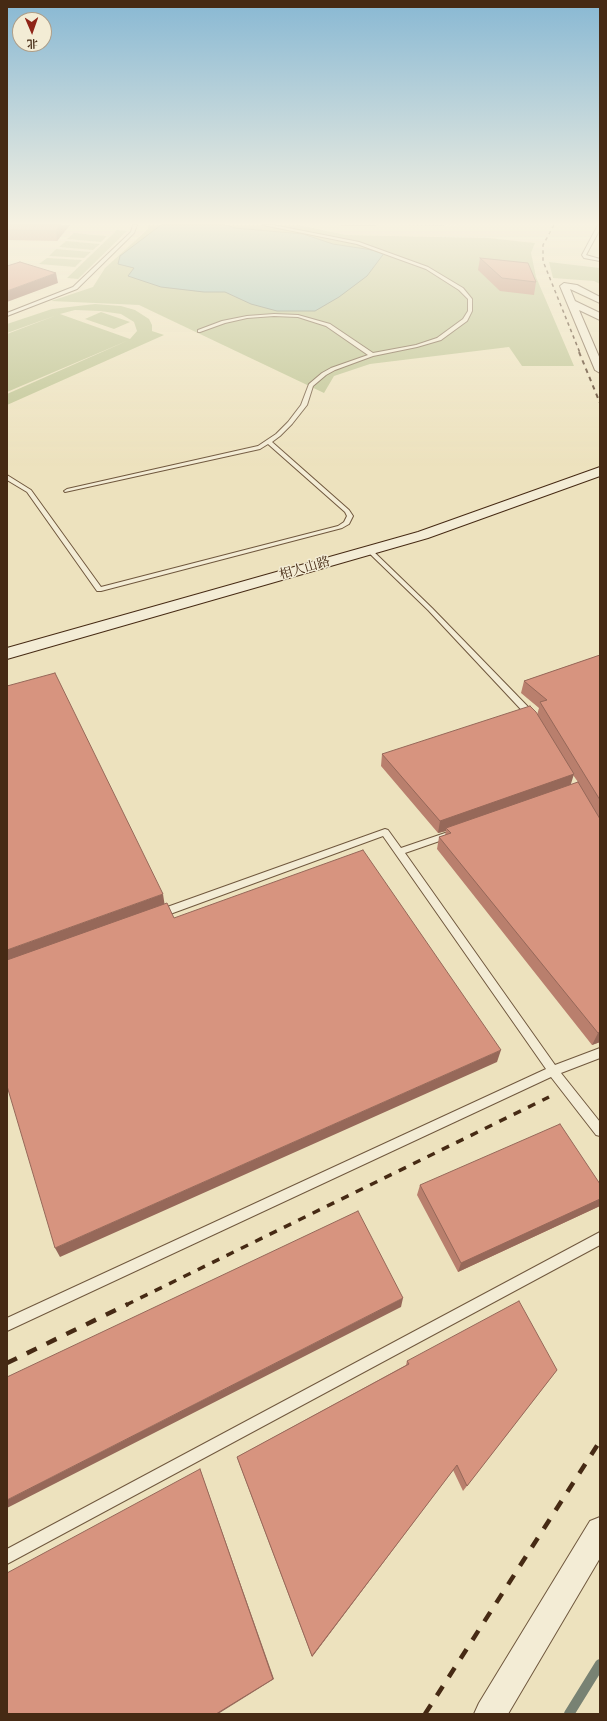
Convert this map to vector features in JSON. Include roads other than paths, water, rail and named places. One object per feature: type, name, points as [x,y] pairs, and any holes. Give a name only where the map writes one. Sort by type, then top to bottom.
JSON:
[{"type":"street","points":[[573,305],[596,354],[600,370]]},
{"type":"street","points":[[577,305],[600,317]]},
{"type":"street","points":[[582,326],[594,333]]},
{"type":"street","name":"相人山路","points":[[7,654],[423,535],[600,472]]},
{"type":"street","points":[[490,1714],[600,1530]]},
{"type":"lane","points":[[7,315],[31,305]]},
{"type":"lane","points":[[67,491],[260,447],[290,423],[304,405],[311,385],[324,374],[333,368],[372,355],[417,346],[445,336],[465,320],[470,312],[471,305]]},
{"type":"lane","points":[[200,331],[224,322],[247,317],[274,315],[298,316],[328,325],[372,355]]},
{"type":"lane","points":[[7,477],[29,491],[99,590],[340,527],[347,523],[350,516],[347,511],[268,441]]},
{"type":"lane","points":[[369,550],[430,610],[537,722]]},
{"type":"lane","points":[[399,852],[458,831]]},
{"type":"lane","points":[[148,918],[385,832],[553,1071],[600,1132]]},
{"type":"lane","points":[[7,1325],[553,1071],[600,1053]]},
{"type":"lane","points":[[7,1557],[600,1238]]},
{"type":"water","points":[[256,305],[325,305],[315,311],[277,311]]},
{"type":"waterway","points":[[569,1714],[600,1664]]},
{"type":"railway","points":[[561,305],[580,353]]},
{"type":"railway","points":[[579,352],[600,403]]},
{"type":"railway","points":[[126,1305],[549,1097]]},
{"type":"railway","points":[[7,1363],[128,1304]]},
{"type":"railway","points":[[425,1714],[600,1441]]}]
